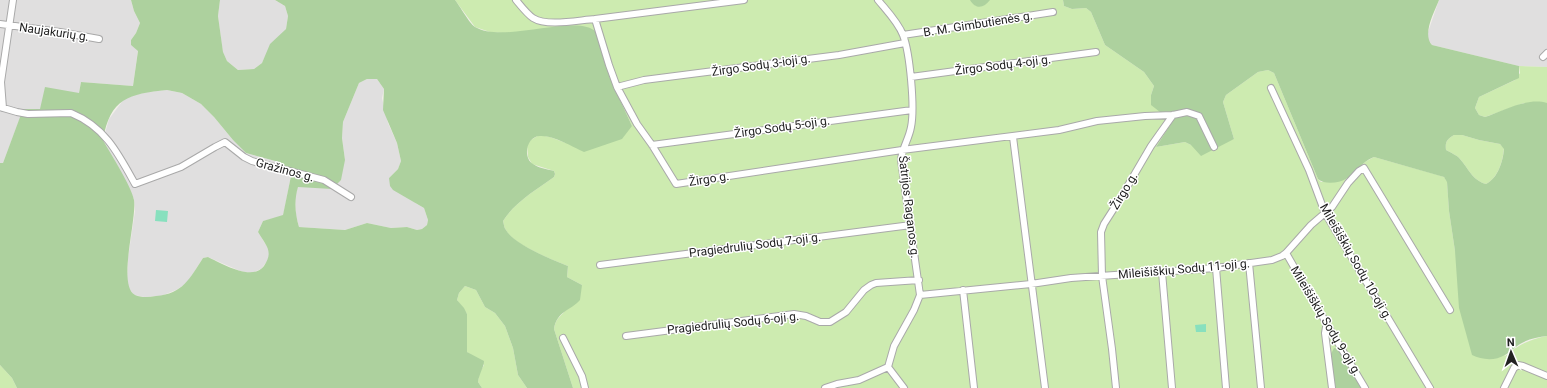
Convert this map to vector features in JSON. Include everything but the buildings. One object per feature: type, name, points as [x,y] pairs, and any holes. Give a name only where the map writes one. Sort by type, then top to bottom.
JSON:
[{"type":"street","name":"Naujakurių g.","points":[[2,108],[1,82],[14,0]]},
{"type":"street","points":[[516,0],[532,18],[548,22],[562,22],[744,0]]},
{"type":"street","name":"Šatrijos Raganos g.","points":[[878,0],[889,12],[903,35],[911,77],[911,126],[902,150],[901,160],[920,294],[914,310],[894,346],[888,367]]},
{"type":"street","name":"B. M. Gimbutienės g.","points":[[903,35],[1053,12]]},
{"type":"street","name":"Žirgo g.","points":[[595,18],[609,66],[617,87],[637,124],[676,184],[902,150],[1014,137],[1059,130],[1097,121],[1145,116],[1173,115],[1187,112],[1199,116],[1214,147]]},
{"type":"street","name":"Naujakurių g.","points":[[0,24],[99,39]]},
{"type":"street","name":"Žirgo Sodų 3-ioji g.","points":[[617,87],[644,80],[839,55],[905,43]]},
{"type":"street","name":"Žirgo Sodų 4-oji g.","points":[[911,77],[1096,52]]},
{"type":"street","name":"Mileišiškių Sodų 10-oji g.","points":[[1271,88],[1308,170],[1325,213],[1430,388]]},
{"type":"street","name":"Gražinos g.","points":[[2,108],[17,112],[71,114],[93,125],[115,148],[135,184],[181,167],[225,142],[244,157],[252,161],[324,180],[351,197]]},
{"type":"street","name":"Žirgo Sodų 5-oji g.","points":[[652,145],[912,110]]},
{"type":"street","name":"Žirgo g.","points":[[1116,388],[1102,276],[1100,239],[1104,224],[1151,146],[1173,115]]},
{"type":"street","points":[[1014,137],[1045,388]]},
{"type":"street","name":"Mileišiškių Sodų 11-oji g.","points":[[920,294],[1102,276],[1216,268],[1272,260],[1286,253],[1311,225],[1325,213],[1358,171],[1364,168],[1450,310]]},
{"type":"street","name":"Pragiedrulių Sodų 7-oji g.","points":[[600,265],[911,225]]},
{"type":"street","name":"Mileišiškių Sodų 9-oji g.","points":[[1286,253],[1366,388]]},
{"type":"street","points":[[1249,263],[1261,388]]},
{"type":"street","points":[[1216,268],[1226,388]]},
{"type":"street","points":[[1162,272],[1172,388]]},
{"type":"street","name":"Pragiedrulių Sodų 6-oji g.","points":[[626,336],[751,321],[794,314],[806,316],[825,323],[830,322],[846,312],[864,290],[871,285],[919,280]]},
{"type":"street","points":[[963,290],[974,388]]},
{"type":"street","points":[[1328,326],[1325,332],[1332,388]]},
{"type":"street","points":[[563,338],[582,376],[585,388]]},
{"type":"street","points":[[1504,388],[1514,368],[1518,365],[1547,376]]},
{"type":"street","points":[[826,388],[837,384],[859,380],[888,367],[904,388]]},
{"type":"shaded area","points":[[0,0],[131,0],[134,11],[140,23],[131,40],[131,45],[138,50],[133,86],[81,82],[79,93],[40,109],[23,110],[3,163],[0,163]]},
{"type":"shaded area","points":[[220,0],[275,0],[285,6],[288,16],[286,29],[266,55],[262,63],[254,69],[238,70],[227,61],[223,53],[218,16]]},
{"type":"shaded area","points":[[1439,0],[1547,0],[1547,67],[1519,66],[1432,45],[1427,35]]},
{"type":"shaded area","points":[[367,79],[377,79],[384,89],[382,98],[388,123],[397,143],[401,161],[398,169],[389,178],[417,204],[424,208],[428,220],[427,225],[422,229],[417,230],[407,227],[391,228],[367,223],[345,230],[299,227],[296,216],[295,195],[298,186],[303,186],[345,160],[342,138],[343,122],[359,83]]},
{"type":"shaded area","points":[[167,90],[182,93],[201,104],[246,153],[279,162],[291,176],[283,216],[263,221],[258,232],[269,250],[269,259],[261,269],[252,273],[240,271],[208,257],[203,258],[187,283],[176,290],[161,296],[144,297],[134,295],[129,289],[127,281],[128,258],[135,211],[134,199],[103,140],[109,119],[124,99],[147,92]]},
{"type":"green space","points":[[131,0],[220,0],[218,16],[223,52],[227,61],[238,70],[254,69],[262,63],[270,44],[286,29],[288,16],[285,6],[275,0],[455,0],[475,27],[488,31],[504,32],[574,26],[587,27],[596,32],[610,78],[632,126],[622,139],[584,152],[551,137],[540,136],[532,139],[529,143],[527,152],[530,161],[537,166],[554,171],[554,177],[520,202],[503,221],[505,229],[517,241],[534,251],[568,266],[567,277],[582,285],[580,300],[558,318],[554,329],[573,388],[527,388],[518,375],[513,348],[505,326],[495,313],[485,307],[476,290],[465,286],[459,293],[457,300],[467,314],[467,352],[484,361],[478,382],[482,388],[17,388],[12,378],[0,365],[0,163],[3,163],[23,109],[40,109],[45,87],[79,93],[81,82],[133,86],[138,51],[131,45],[131,40],[140,23],[134,11]],"holes":[[[367,79],[377,79],[384,89],[383,110],[397,143],[401,161],[398,169],[389,178],[390,186],[393,190],[424,208],[428,220],[427,225],[422,229],[417,230],[407,227],[391,228],[367,223],[345,230],[299,227],[296,207],[298,187],[332,189],[341,180],[345,160],[342,138],[343,122],[359,83]],[[167,90],[182,93],[201,104],[246,153],[279,162],[291,176],[283,215],[263,221],[258,232],[269,252],[264,266],[259,270],[244,272],[228,267],[208,257],[203,258],[185,284],[173,292],[165,295],[143,297],[135,295],[130,289],[128,279],[134,200],[125,178],[103,140],[106,126],[111,115],[116,107],[123,101],[142,94]]]},
{"type":"green space","points":[[455,0],[1063,0],[1064,6],[1072,9],[1086,8],[1091,12],[1105,45],[1144,72],[1154,86],[1151,95],[1180,110],[1156,147],[1185,142],[1191,145],[1234,139],[1223,102],[1226,95],[1258,72],[1268,70],[1274,73],[1318,179],[1321,182],[1347,179],[1365,162],[1374,157],[1444,177],[1447,181],[1449,211],[1455,251],[1505,356],[1524,343],[1547,336],[1547,388],[573,388],[554,329],[557,320],[568,307],[582,285],[567,277],[568,266],[534,251],[516,241],[505,229],[503,221],[520,202],[554,177],[554,171],[532,164],[528,157],[527,145],[531,140],[539,135],[550,137],[566,143],[632,126],[610,78],[596,32],[490,32],[475,27]]},
{"type":"green space","points":[[970,0],[990,0],[985,5],[977,7]]},
{"type":"green space","points":[[1063,0],[1439,0],[1430,23],[1428,35],[1432,45],[1519,66],[1519,78],[1479,97],[1475,108],[1479,115],[1485,117],[1523,103],[1547,103],[1547,336],[1526,341],[1501,357],[1484,359],[1472,355],[1459,308],[1455,251],[1449,211],[1447,182],[1444,177],[1374,157],[1365,162],[1350,177],[1332,183],[1321,181],[1318,179],[1274,73],[1268,70],[1258,72],[1226,95],[1223,102],[1234,139],[1201,156],[1191,145],[1185,142],[1156,147],[1179,111],[1160,112],[1151,105],[1151,95],[1154,86],[1144,72],[1105,45],[1091,12],[1086,8],[1072,9],[1064,6]],"holes":[[[1454,135],[1462,135],[1500,144],[1504,149],[1497,173],[1494,178],[1486,184],[1477,180],[1456,155],[1446,150],[1446,143],[1450,138]]]},
{"type":"green space","points":[[1519,66],[1547,67],[1547,103],[1524,103],[1485,117],[1479,115],[1475,108],[1479,97],[1515,80],[1520,73]]},
{"type":"green space","points":[[1454,135],[1462,135],[1500,144],[1504,148],[1499,169],[1494,178],[1486,184],[1477,180],[1456,155],[1446,150],[1447,141]]},
{"type":"green space","points":[[156,210],[168,211],[167,222],[155,221]]},
{"type":"green space","points":[[465,286],[476,290],[485,307],[495,313],[505,326],[513,348],[518,375],[527,388],[482,388],[478,382],[479,374],[484,365],[467,352],[467,314],[457,300],[459,293]]},
{"type":"green space","points":[[1206,324],[1206,332],[1196,332],[1195,325]]},
{"type":"green space","points":[[1334,348],[1339,349],[1363,388],[1335,388],[1331,354]]},
{"type":"green space","points":[[0,365],[12,378],[17,388],[0,388]]}]
